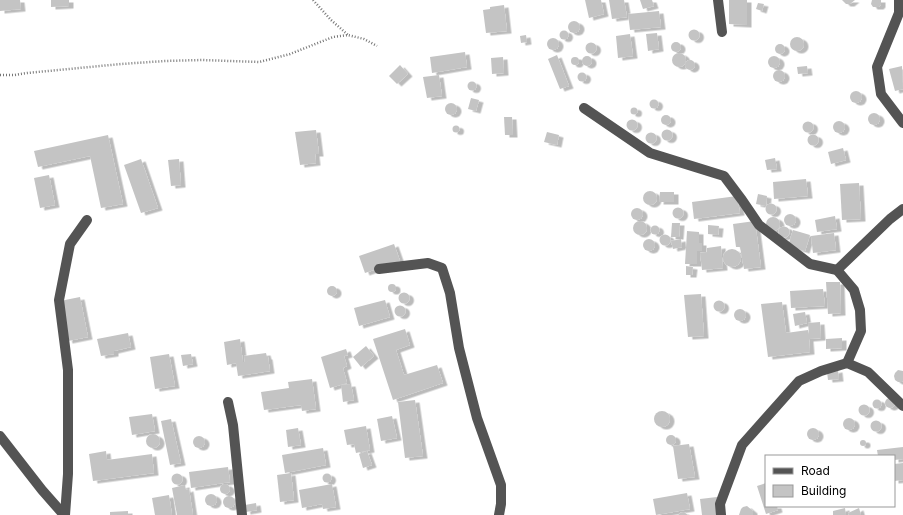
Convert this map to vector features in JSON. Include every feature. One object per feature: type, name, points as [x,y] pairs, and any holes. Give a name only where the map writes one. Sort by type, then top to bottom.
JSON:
[{"type":"street","points":[[718,0],[722,32]]},
{"type":"street","points":[[899,0],[899,13],[877,67],[881,94],[903,123]]},
{"type":"street","points":[[584,108],[650,153],[724,176],[759,225],[810,264],[837,270],[854,290],[860,310],[861,331],[847,363]]},
{"type":"street","points":[[837,270],[890,219],[903,209]]},
{"type":"street","points":[[65,515],[68,474],[68,370],[59,300],[70,244],[87,220]]},
{"type":"street","points":[[379,269],[428,263],[442,268],[450,293],[459,348],[477,418],[501,485],[501,504],[499,515]]},
{"type":"street","points":[[722,515],[720,504],[742,445],[799,381],[821,371],[847,363],[868,372],[903,406]]},
{"type":"street","points":[[228,402],[233,425],[242,515]]},
{"type":"street","points":[[0,436],[42,490],[65,515]]},
{"type":"path","points":[[313,0],[331,20],[348,35]]},
{"type":"path","points":[[0,75],[15,75],[165,61],[202,60],[259,62],[290,54],[334,37],[348,35],[364,39],[377,46]]},
{"type":"building","points":[[0,0],[20,0],[21,9],[0,11]]},
{"type":"building","points":[[51,0],[69,0],[69,6],[51,7]]},
{"type":"building","points":[[585,0],[601,0],[604,14],[589,18]]},
{"type":"building","points":[[609,0],[624,0],[627,17],[612,19]]},
{"type":"building","points":[[640,0],[652,0],[654,6],[643,9]]},
{"type":"building","points":[[729,0],[747,0],[747,25],[729,24]]},
{"type":"building","points":[[842,0],[855,0],[850,4],[846,4]]},
{"type":"building","points":[[872,0],[881,0],[881,5],[879,7],[873,7],[871,4]]},
{"type":"building","points":[[758,3],[764,4],[762,11],[756,9]]},
{"type":"building","points":[[504,5],[507,31],[486,33],[483,10],[490,9],[490,7]]},
{"type":"building","points":[[659,11],[661,27],[630,30],[628,14]]},
{"type":"building","points":[[572,21],[576,21],[580,27],[576,33],[572,33],[568,29],[568,25]]},
{"type":"building","points":[[692,30],[696,30],[698,31],[698,39],[692,40],[689,37],[689,33]]},
{"type":"building","points":[[562,31],[566,31],[568,35],[566,39],[562,39],[560,37],[560,33]]},
{"type":"building","points":[[657,33],[659,49],[648,51],[646,34]]},
{"type":"building","points":[[630,34],[633,56],[618,58],[616,36]]},
{"type":"building","points":[[526,35],[527,42],[521,43],[520,36]]},
{"type":"building","points":[[797,37],[802,39],[804,44],[802,49],[797,51],[792,49],[790,44],[792,39]]},
{"type":"building","points":[[551,38],[555,38],[559,44],[555,50],[551,50],[547,46],[547,42]]},
{"type":"building","points":[[676,42],[681,47],[676,52],[671,47]]},
{"type":"building","points":[[589,43],[593,43],[595,44],[595,52],[589,53],[586,50],[586,46]]},
{"type":"building","points":[[780,44],[785,49],[780,54],[775,49]]},
{"type":"building","points":[[465,52],[467,67],[432,73],[430,57]]},
{"type":"building","points":[[679,53],[684,55],[686,60],[684,65],[679,67],[674,65],[672,60],[674,55]]},
{"type":"building","points":[[557,55],[569,86],[560,89],[548,59]]},
{"type":"building","points":[[587,56],[592,61],[587,66],[582,61]]},
{"type":"building","points":[[772,56],[776,56],[780,62],[776,68],[772,68],[768,64],[768,60]]},
{"type":"building","points":[[503,57],[504,73],[492,74],[491,58]]},
{"type":"building","points":[[575,57],[578,58],[578,64],[575,65],[572,64],[571,61],[572,58]]},
{"type":"building","points":[[690,60],[695,65],[690,70],[685,65]]},
{"type":"building","points":[[400,65],[408,74],[397,84],[389,76]]},
{"type":"building","points":[[807,66],[808,73],[798,74],[797,67]]},
{"type":"building","points":[[902,66],[903,89],[895,91],[889,69]]},
{"type":"building","points":[[781,70],[784,71],[784,81],[777,82],[774,81],[773,74],[774,71]]},
{"type":"building","points":[[580,73],[584,73],[586,77],[584,81],[580,81],[578,79],[578,75]]},
{"type":"building","points":[[439,75],[442,96],[427,98],[423,77]]},
{"type":"building","points":[[470,82],[474,82],[476,86],[474,90],[470,90],[468,88],[468,84]]},
{"type":"building","points":[[854,91],[858,91],[862,97],[858,103],[854,103],[850,99],[850,95]]},
{"type":"building","points":[[471,98],[479,100],[476,111],[468,109]]},
{"type":"building","points":[[654,99],[659,104],[654,109],[649,104]]},
{"type":"building","points":[[449,103],[453,103],[457,109],[453,115],[449,115],[445,111],[445,107]]},
{"type":"building","points":[[634,108],[637,111],[634,114],[631,111]]},
{"type":"building","points":[[876,113],[879,114],[879,124],[872,125],[869,124],[868,117],[869,114]]},
{"type":"building","points":[[666,115],[671,120],[666,125],[661,120]]},
{"type":"building","points":[[504,117],[512,117],[513,135],[505,135]]},
{"type":"building","points":[[630,120],[634,120],[636,121],[636,129],[630,130],[627,127],[627,123]]},
{"type":"building","points":[[808,121],[812,123],[814,127],[812,131],[808,133],[804,131],[802,127],[804,123]]},
{"type":"building","points":[[837,121],[841,121],[845,127],[841,133],[837,133],[833,129],[833,125]]},
{"type":"building","points":[[456,125],[459,126],[459,132],[456,133],[453,132],[452,129],[453,126]]},
{"type":"building","points":[[667,129],[671,131],[673,135],[671,139],[667,141],[663,139],[661,135],[663,131]]},
{"type":"building","points":[[316,130],[319,154],[315,154],[316,163],[300,165],[295,132]]},
{"type":"building","points":[[547,132],[559,135],[557,145],[544,142]]},
{"type":"building","points":[[649,133],[653,133],[655,134],[655,142],[649,143],[646,140],[646,136]]},
{"type":"building","points":[[813,134],[817,136],[819,140],[817,144],[813,146],[809,144],[807,140],[809,136]]},
{"type":"building","points":[[108,135],[123,204],[101,208],[90,156],[38,167],[34,151]]},
{"type":"building","points":[[843,148],[846,160],[831,164],[828,152]]},
{"type":"building","points":[[775,158],[777,169],[767,170],[765,160]]},
{"type":"building","points":[[141,159],[158,208],[141,213],[124,165]]},
{"type":"building","points":[[179,159],[181,185],[171,186],[168,160]]},
{"type":"building","points":[[49,175],[55,205],[40,208],[34,178]]},
{"type":"building","points":[[806,179],[808,196],[774,199],[773,182]]},
{"type":"building","points":[[859,183],[861,219],[842,220],[840,184]]},
{"type":"building","points":[[650,191],[655,193],[657,198],[655,203],[650,205],[645,203],[643,198],[645,193]]},
{"type":"building","points":[[660,192],[674,192],[674,202],[659,202]]},
{"type":"building","points":[[758,194],[767,196],[766,206],[756,204]]},
{"type":"building","points":[[737,196],[740,213],[694,219],[692,202]]},
{"type":"building","points":[[769,204],[773,204],[775,205],[775,213],[769,214],[766,211],[766,207]]},
{"type":"building","points":[[635,208],[639,208],[643,214],[639,220],[635,220],[631,216],[631,212]]},
{"type":"building","points":[[676,208],[680,208],[682,209],[682,217],[676,218],[673,215],[673,211]]},
{"type":"building","points":[[788,214],[792,214],[796,220],[792,226],[788,226],[784,222],[784,218]]},
{"type":"building","points":[[835,216],[837,229],[817,232],[815,220]]},
{"type":"building","points":[[773,217],[778,219],[780,224],[778,229],[773,231],[768,229],[766,224],[768,219]]},
{"type":"building","points":[[640,221],[645,223],[647,228],[645,233],[640,235],[635,233],[633,228],[635,223]]},
{"type":"building","points":[[755,221],[761,267],[744,269],[740,247],[736,247],[733,224]]},
{"type":"building","points":[[672,223],[680,223],[679,237],[671,237]]},
{"type":"building","points":[[655,225],[660,230],[655,235],[650,230]]},
{"type":"building","points":[[708,225],[719,226],[718,235],[708,234]]},
{"type":"building","points":[[784,226],[788,228],[790,232],[788,236],[784,238],[780,236],[778,232],[780,228]]},
{"type":"building","points":[[793,230],[810,235],[805,251],[788,246]]},
{"type":"building","points":[[687,231],[699,232],[699,243],[702,243],[702,251],[697,251],[697,264],[685,264]]},
{"type":"building","points":[[834,233],[836,250],[813,253],[811,236]]},
{"type":"building","points":[[663,235],[667,235],[669,236],[669,244],[663,245],[660,242],[660,238]]},
{"type":"building","points":[[649,239],[653,241],[655,245],[653,249],[649,251],[645,249],[643,245],[645,241]]},
{"type":"building","points":[[681,239],[682,247],[673,249],[671,241]]},
{"type":"building","points":[[394,244],[400,261],[365,273],[359,256]]},
{"type":"building","points":[[721,246],[723,268],[702,270],[700,253],[707,252],[707,248]]},
{"type":"building","points":[[728,249],[736,249],[741,254],[739,265],[736,267],[728,267],[723,262],[723,254]]},
{"type":"building","points":[[686,266],[693,267],[692,275],[686,275]]},
{"type":"building","points":[[826,282],[840,282],[841,313],[828,314]]},
{"type":"building","points":[[390,284],[394,284],[396,288],[394,292],[390,292],[388,290],[388,286]]},
{"type":"building","points":[[330,286],[334,286],[337,291],[334,296],[330,296],[327,293],[327,289]]},
{"type":"building","points":[[823,289],[825,306],[791,308],[790,291]]},
{"type":"building","points":[[404,292],[408,294],[410,298],[408,302],[404,304],[400,302],[398,298],[400,294]]},
{"type":"building","points":[[701,294],[704,336],[688,337],[684,295]]},
{"type":"building","points":[[80,297],[88,337],[68,341],[60,301]]},
{"type":"building","points":[[385,300],[390,317],[359,326],[354,308]]},
{"type":"building","points":[[719,300],[723,302],[725,306],[723,310],[719,312],[715,310],[713,306],[715,302]]},
{"type":"building","points":[[782,302],[786,333],[808,330],[809,335],[808,323],[820,322],[821,338],[809,339],[810,352],[768,357],[761,304]]},
{"type":"building","points":[[398,306],[402,306],[404,307],[404,315],[398,316],[395,313],[395,309]]},
{"type":"building","points":[[740,309],[744,311],[746,315],[744,319],[740,321],[736,319],[734,315],[736,311]]},
{"type":"building","points":[[805,312],[807,323],[795,326],[793,314]]},
{"type":"building","points":[[405,329],[410,345],[396,350],[404,375],[437,365],[443,383],[393,400],[373,339]]},
{"type":"building","points":[[128,333],[131,347],[114,351],[114,354],[101,356],[97,339]]},
{"type":"building","points":[[842,338],[842,348],[826,349],[826,339]]},
{"type":"building","points":[[240,339],[243,362],[245,362],[244,356],[266,353],[270,371],[238,376],[236,363],[227,365],[224,342]]},
{"type":"building","points":[[366,346],[374,356],[361,367],[353,357]]},
{"type":"building","points":[[346,349],[348,355],[344,356],[347,366],[343,368],[347,383],[330,388],[321,357]]},
{"type":"building","points":[[169,354],[175,386],[155,389],[150,357]]},
{"type":"building","points":[[191,354],[193,364],[183,366],[181,355]]},
{"type":"building","points":[[838,370],[839,379],[828,380],[827,372]]},
{"type":"building","points":[[898,370],[903,371],[902,382],[895,380],[894,376]]},
{"type":"building","points":[[312,379],[316,409],[302,411],[301,405],[264,410],[261,392],[289,388],[288,382]]},
{"type":"building","points":[[351,384],[354,400],[343,402],[341,385]]},
{"type":"building","points":[[888,398],[892,398],[894,399],[894,407],[888,408],[885,405],[885,401]]},
{"type":"building","points":[[877,399],[882,404],[877,409],[872,404]]},
{"type":"building","points":[[415,400],[423,456],[405,458],[398,402]]},
{"type":"building","points":[[862,405],[866,405],[868,406],[868,414],[862,415],[859,412],[859,408]]},
{"type":"building","points":[[662,411],[669,416],[670,419],[665,426],[662,427],[655,422],[654,419],[659,412]]},
{"type":"building","points":[[152,414],[155,431],[132,435],[129,417]]},
{"type":"building","points":[[392,416],[397,438],[381,441],[377,419]]},
{"type":"building","points":[[851,418],[854,419],[854,429],[847,430],[844,429],[843,422],[844,419]]},
{"type":"building","points":[[171,419],[181,463],[170,465],[161,421]]},
{"type":"building","points":[[874,421],[878,421],[880,422],[880,430],[874,431],[871,428],[871,424]]},
{"type":"building","points":[[366,426],[370,450],[356,453],[354,444],[347,445],[344,430]]},
{"type":"building","points":[[298,428],[301,445],[288,447],[286,430]]},
{"type":"building","points":[[813,428],[817,430],[819,434],[817,438],[813,440],[809,438],[807,434],[809,430]]},
{"type":"building","points":[[153,434],[158,436],[160,441],[158,446],[153,448],[148,446],[146,441],[148,436]]},
{"type":"building","points":[[669,435],[673,435],[675,436],[675,444],[669,445],[666,442],[666,438]]},
{"type":"building","points":[[201,436],[204,437],[204,447],[197,448],[194,447],[193,440],[194,437]]},
{"type":"building","points":[[863,440],[866,443],[863,446],[860,443]]},
{"type":"building","points":[[689,444],[695,477],[678,479],[673,446]]},
{"type":"building","points":[[903,447],[903,459],[895,460],[895,455],[878,455],[877,450]]},
{"type":"building","points":[[323,448],[326,465],[285,473],[282,455]]},
{"type":"building","points":[[106,451],[107,460],[152,454],[154,473],[93,481],[89,454]]},
{"type":"building","points":[[367,451],[372,465],[363,468],[359,454]]},
{"type":"building","points":[[903,463],[903,480],[895,481],[895,464]]},
{"type":"building","points":[[228,467],[230,482],[191,488],[189,472]]},
{"type":"building","points":[[177,473],[181,475],[183,479],[181,483],[177,485],[173,483],[171,479],[173,475]]},
{"type":"building","points":[[291,473],[294,500],[280,502],[277,475]]},
{"type":"building","points":[[327,473],[332,478],[327,483],[322,478]]},
{"type":"building","points":[[765,483],[765,507],[777,507],[778,510],[766,514],[757,486]]},
{"type":"building","points":[[223,484],[227,484],[229,485],[229,493],[223,494],[220,491],[220,487]]},
{"type":"building","points":[[332,484],[336,507],[323,509],[322,504],[302,508],[299,490]]},
{"type":"building","points":[[185,485],[186,490],[189,489],[193,515],[177,515],[172,488]]},
{"type":"building","points":[[687,493],[690,509],[656,515],[653,499]]},
{"type":"building","points":[[209,494],[213,494],[217,500],[213,506],[209,506],[205,502],[205,498]]},
{"type":"building","points":[[169,495],[172,515],[155,515],[152,498]]},
{"type":"building","points":[[227,496],[231,496],[235,502],[231,508],[227,508],[223,504],[223,500]]},
{"type":"building","points":[[717,497],[719,515],[702,515],[700,499]]},
{"type":"building","points":[[256,503],[257,510],[246,512],[245,505]]},
{"type":"building","points":[[747,506],[753,511],[753,515],[739,515],[741,509]]},
{"type":"building","points":[[845,508],[846,515],[833,515],[833,511]]},
{"type":"building","points":[[859,508],[861,515],[849,515],[848,513]]},
{"type":"building","points":[[128,511],[128,515],[110,515],[110,512]]},
{"type":"building","points":[[684,512],[688,515],[678,515],[680,513]]}]
